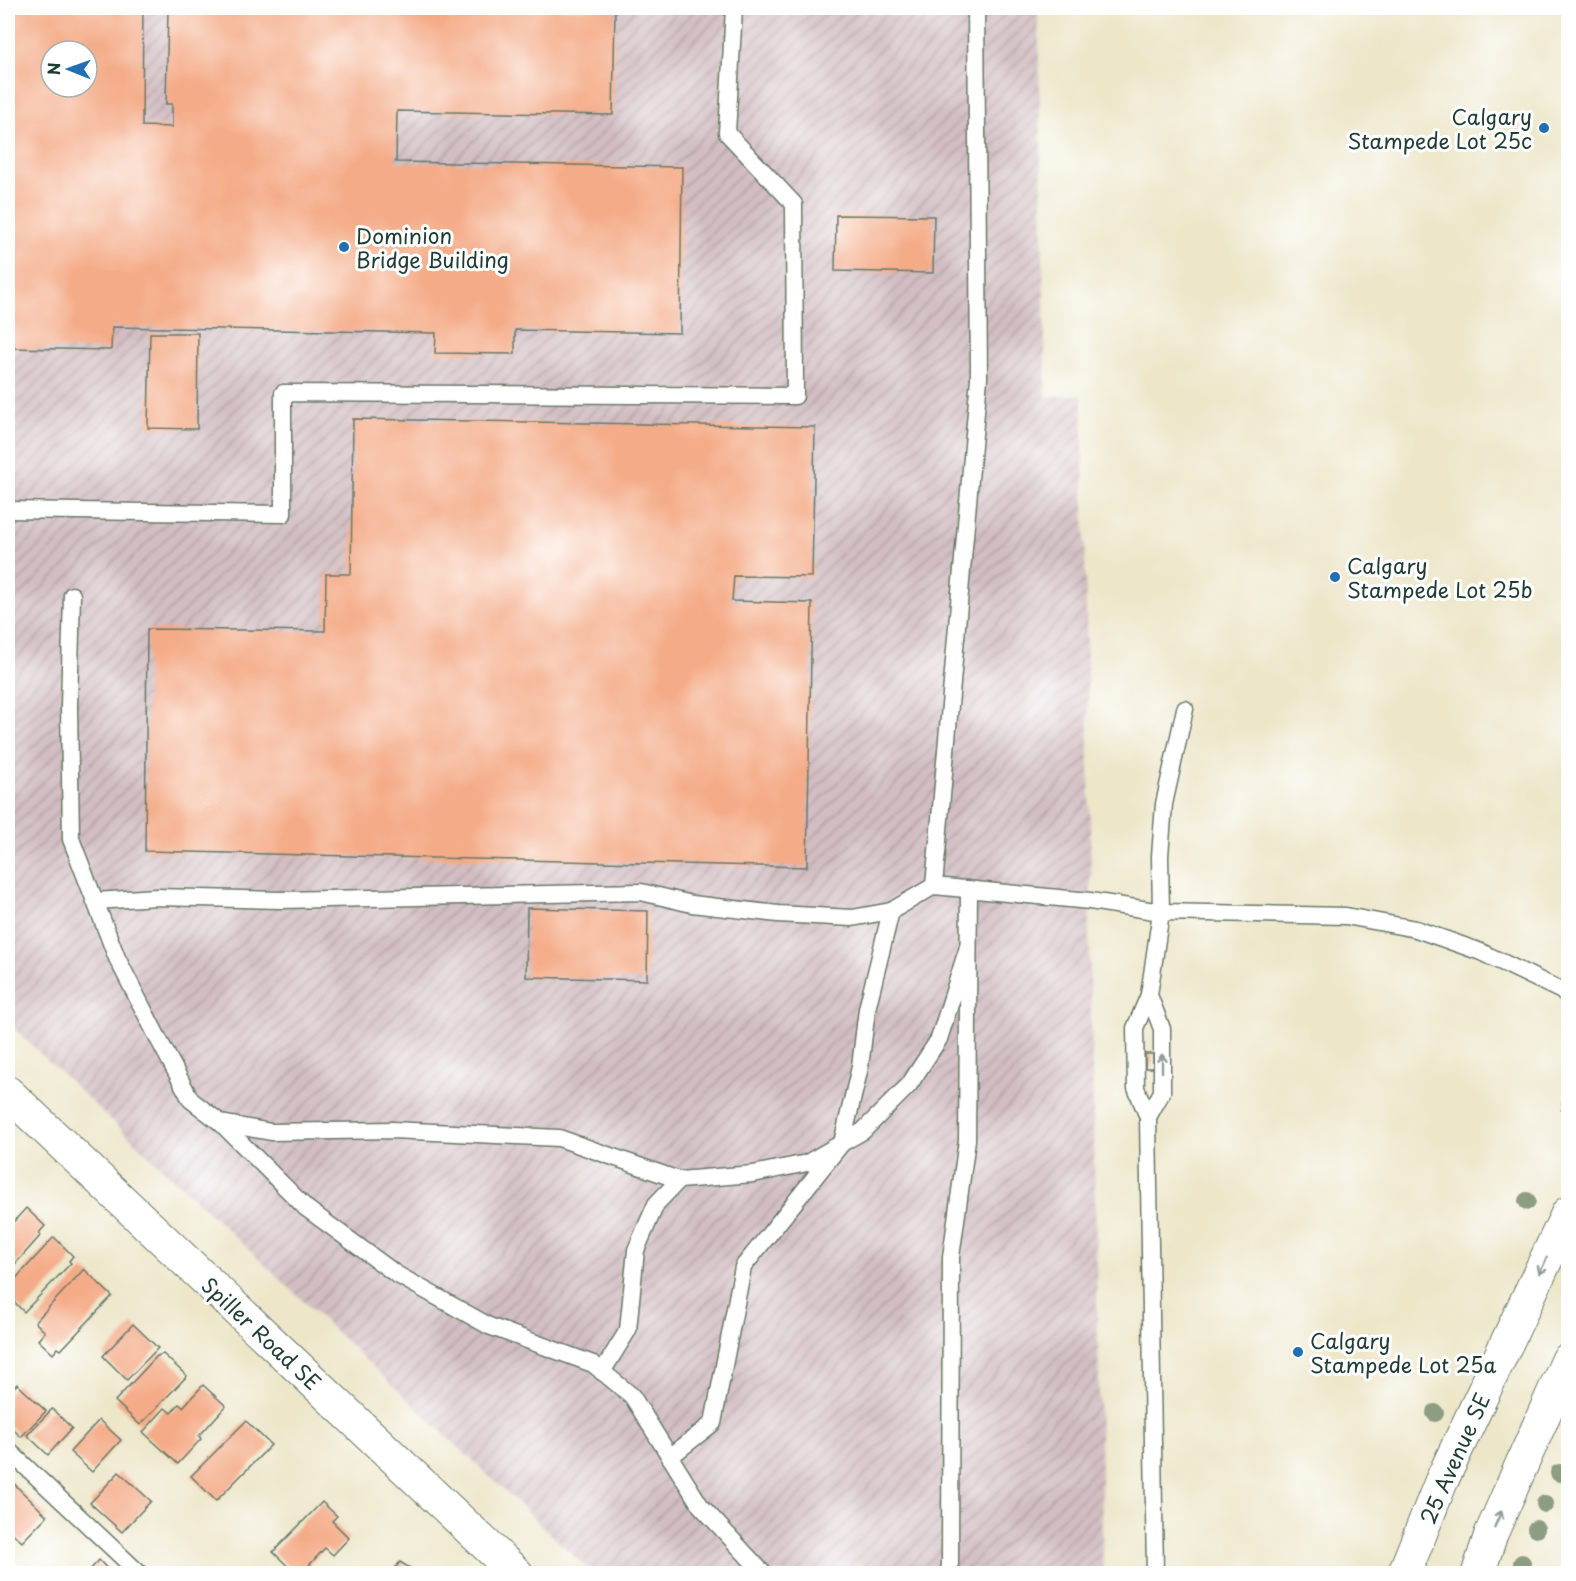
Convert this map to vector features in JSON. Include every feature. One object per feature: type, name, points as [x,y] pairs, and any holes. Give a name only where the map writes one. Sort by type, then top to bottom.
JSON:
[{"type":"street","name":"Spiller Road SE","points":[[8,1093],[517,1574]]},
{"type":"street","name":"25 Avenue SE","points":[[1404,1574],[1441,1482],[1569,1213]]},
{"type":"street","points":[[1478,1574],[1491,1534],[1569,1360]]},
{"type":"lane","points":[[8,510],[283,514],[283,393],[795,396],[795,204],[727,133],[734,8]]},
{"type":"lane","points":[[934,886],[979,378],[975,8]]},
{"type":"lane","points":[[72,595],[69,706],[71,839],[117,958],[190,1100],[221,1123],[306,1208],[396,1274],[489,1326],[593,1364],[632,1396],[700,1505],[764,1574]]},
{"type":"lane","points":[[1155,1574],[1148,1118],[1136,1088],[1135,1028],[1149,995],[1161,912],[1160,856],[1164,804],[1185,709]]},
{"type":"lane","points":[[96,901],[156,897],[281,900],[641,892],[692,904],[778,914],[852,918],[891,911],[934,886],[1090,901],[1161,912],[1346,916],[1416,929],[1481,952],[1569,994]]},
{"type":"lane","points":[[949,1574],[951,1257],[967,1140],[969,890]]},
{"type":"lane","points":[[670,1457],[712,1422],[743,1268],[842,1143],[860,1067],[867,1009],[891,911]]},
{"type":"lane","points":[[221,1123],[272,1132],[392,1130],[559,1138],[679,1180],[753,1174],[807,1163],[863,1131],[909,1085],[939,1039],[968,947]]},
{"type":"lane","points":[[1148,1118],[1162,1092],[1162,1029],[1149,995]]},
{"type":"lane","points":[[602,1372],[628,1330],[636,1250],[656,1204],[679,1180]]},
{"type":"lane","points":[[8,1450],[140,1574]]},
{"type":"path","points":[[1569,1092],[1561,1108],[1569,1113]]},
{"type":"shaded area","points":[[8,8],[1038,8],[1046,396],[1082,395],[1091,876],[1089,927],[1103,1573],[592,1573],[8,1023]]},
{"type":"building","name":"Dominion Bridge Building","points":[[8,8],[143,8],[142,126],[172,127],[172,104],[166,104],[168,8],[615,8],[613,115],[397,111],[396,162],[682,167],[680,333],[515,330],[515,354],[435,353],[436,333],[112,327],[111,350],[8,348]]},
{"type":"building","points":[[836,215],[934,216],[933,273],[835,271]]},
{"type":"building","points":[[150,333],[198,333],[197,429],[148,428]]},
{"type":"building","points":[[353,419],[815,427],[812,577],[734,576],[732,601],[812,603],[807,867],[145,851],[147,629],[325,631],[326,574],[351,574]]},
{"type":"building","points":[[527,908],[648,911],[647,980],[526,977]]},
{"type":"building","points":[[1145,1054],[1153,1054],[1153,1068],[1145,1068]]},
{"type":"building","points":[[26,1208],[45,1226],[39,1233],[41,1235],[8,1272],[8,1228]]},
{"type":"building","points":[[54,1237],[73,1256],[69,1261],[71,1263],[24,1312],[8,1296],[8,1287]]},
{"type":"building","points":[[84,1269],[112,1296],[61,1350],[58,1348],[53,1354],[38,1340],[45,1332],[35,1322]]},
{"type":"building","points":[[133,1324],[158,1348],[127,1380],[103,1356]]},
{"type":"building","points":[[163,1354],[187,1376],[140,1425],[115,1401],[157,1356]]},
{"type":"building","points":[[17,1384],[46,1411],[21,1437],[8,1424],[8,1394]]},
{"type":"building","points":[[203,1385],[226,1406],[178,1464],[143,1432],[165,1408],[171,1413],[179,1404],[183,1407]]},
{"type":"building","points":[[52,1409],[72,1428],[48,1455],[27,1435]]},
{"type":"building","points":[[99,1420],[121,1440],[92,1472],[70,1452]]},
{"type":"building","points":[[246,1421],[271,1445],[216,1501],[191,1476]]},
{"type":"building","points":[[119,1472],[151,1501],[122,1532],[90,1503]]},
{"type":"building","points":[[8,1478],[47,1516],[22,1542],[8,1529]]},
{"type":"building","points":[[322,1502],[337,1516],[332,1521],[349,1538],[333,1555],[325,1548],[301,1574],[296,1574],[273,1552]]},
{"type":"building","points":[[99,1560],[112,1574],[86,1574]]},
{"type":"building","points":[[400,1562],[420,1574],[390,1574]]},
{"type":"place","name":"Calgary Stampede Lot 25c","points":[[1544,128]]},
{"type":"place","name":"Dominion Bridge Building","points":[[344,247]]},
{"type":"place","name":"Calgary Stampede Lot 25b","points":[[1335,577]]},
{"type":"place","name":"Calgary Stampede Lot 25a","points":[[1298,1352]]}]
